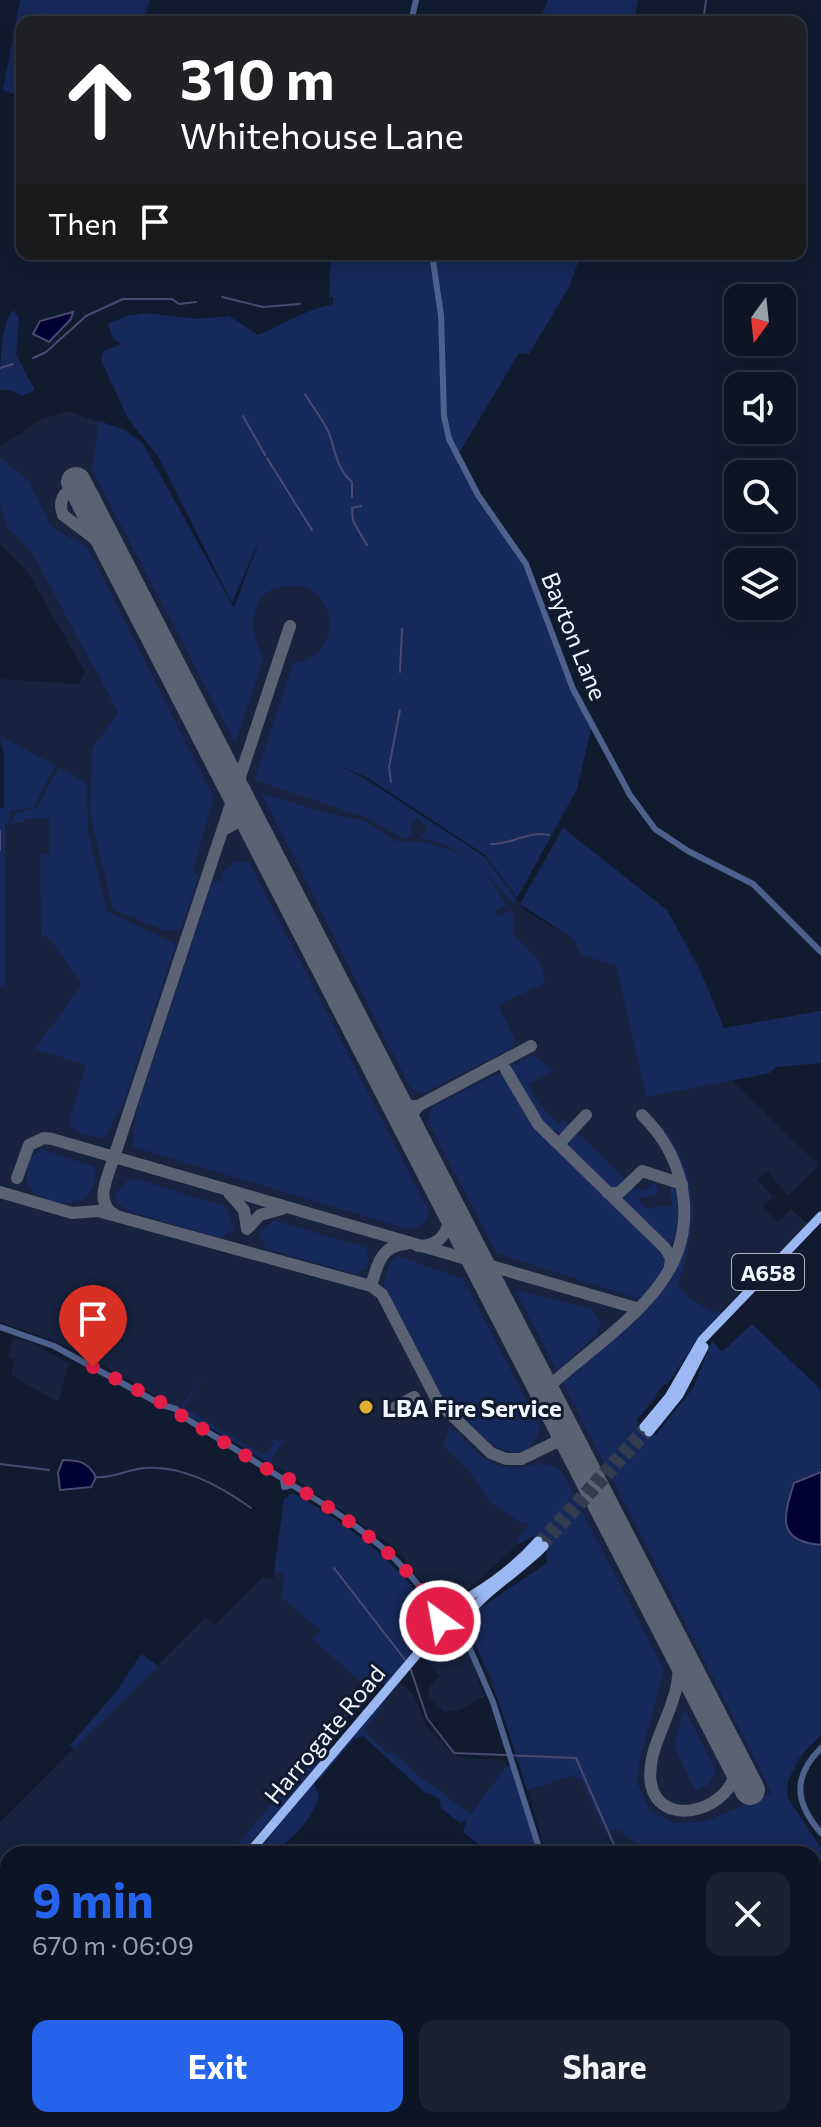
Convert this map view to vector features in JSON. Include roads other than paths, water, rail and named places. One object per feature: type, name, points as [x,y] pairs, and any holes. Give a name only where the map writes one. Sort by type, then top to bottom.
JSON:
[{"type":"highway","name":"A658","points":[[646,1430],[669,1397],[690,1358],[715,1326],[821,1216]]},
{"type":"highway","points":[[502,1581],[443,1612],[440,1622],[452,1633],[464,1623],[475,1604],[502,1581],[541,1544]]},
{"type":"highway","points":[[451,1609],[462,1614],[464,1623]]},
{"type":"highway","name":"Harrogate Road","points":[[255,1846],[432,1640],[440,1622]]},
{"type":"highway","name":"Harrogate Road","points":[[432,1640],[452,1633]]},
{"type":"street","name":"Bayton Lane","points":[[433,260],[441,315],[444,416],[449,439],[478,495],[526,564],[573,689],[630,795],[655,829],[674,843],[753,884],[821,952]]},
{"type":"street","points":[[0,1327],[45,1341],[162,1405],[176,1409],[182,1416],[283,1479],[289,1478],[292,1485],[390,1555],[432,1605],[440,1622]]},
{"type":"street","points":[[464,1623],[467,1642],[484,1674],[539,1846]]},
{"type":"street","points":[[452,1633],[467,1642]]},
{"type":"street","points":[[821,1748],[804,1767],[798,1793],[805,1811],[821,1833]]},
{"type":"waterway","points":[[704,16],[706,0]]},
{"type":"waterway","points":[[222,297],[263,307],[300,304]]},
{"type":"waterway","points":[[33,358],[46,352],[86,316],[123,299],[172,299],[179,304],[196,302]]},
{"type":"waterway","points":[[0,368],[13,364]]},
{"type":"waterway","points":[[305,394],[327,429],[342,470],[352,482],[352,497]]},
{"type":"waterway","points":[[243,416],[265,455]]},
{"type":"waterway","points":[[267,458],[312,530]]},
{"type":"waterway","points":[[361,506],[352,508],[353,521],[367,545]]},
{"type":"waterway","points":[[400,672],[402,629]]},
{"type":"waterway","points":[[391,782],[389,767],[400,710]]},
{"type":"waterway","points":[[0,831],[0,850]]},
{"type":"waterway","points":[[491,844],[535,834],[549,835]]},
{"type":"waterway","points":[[0,1464],[49,1470]]},
{"type":"waterway","points":[[95,1477],[145,1468],[173,1470],[214,1485],[251,1508]]},
{"type":"waterway","points":[[334,1568],[406,1661]]},
{"type":"waterway","points":[[411,1670],[427,1718],[454,1753],[576,1758],[614,1846]]},
{"type":"tunnel","points":[[538,1541],[644,1427]]},
{"type":"tunnel","points":[[544,1546],[649,1432]]},
{"type":"place","name":"LBA Fire Service","points":[[366,1407]]}]
